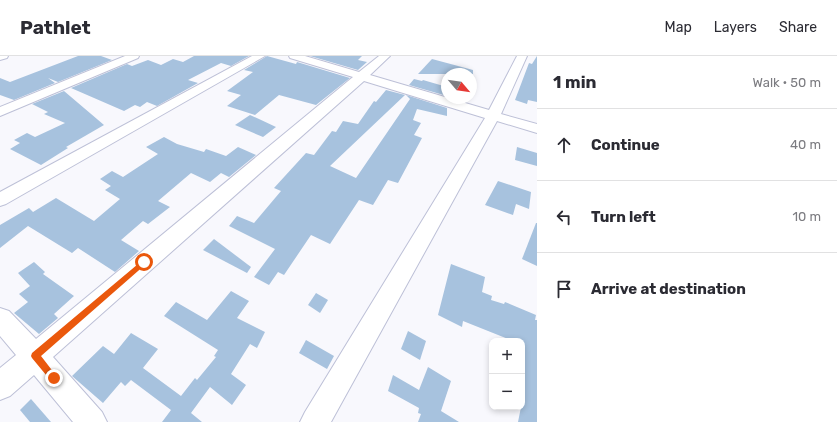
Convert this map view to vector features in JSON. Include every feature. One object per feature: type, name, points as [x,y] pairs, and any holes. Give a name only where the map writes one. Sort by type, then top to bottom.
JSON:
[{"type":"street","points":[[0,112],[134,56]]},
{"type":"street","points":[[0,200],[260,56]]},
{"type":"street","points":[[294,56],[537,129]]},
{"type":"street","points":[[0,386],[385,56]]},
{"type":"street","points":[[315,422],[493,116],[522,56]]},
{"type":"street","points":[[0,319],[35,356],[92,422]]},
{"type":"building","points":[[78,56],[101,56],[112,60],[58,82],[48,78],[55,83],[14,100],[0,95],[0,78],[10,82]]},
{"type":"building","points":[[194,56],[249,56],[231,66],[221,63],[188,80],[198,83],[157,106],[147,102],[140,107],[135,105],[124,111],[71,88],[127,64],[132,66],[148,60],[161,65],[173,59],[183,62]]},
{"type":"building","points":[[267,56],[296,64],[297,62],[350,78],[316,105],[279,95],[255,115],[227,106],[241,95],[227,91],[253,72],[244,70]]},
{"type":"building","points":[[310,56],[362,56],[358,60],[367,62],[358,70]]},
{"type":"building","points":[[537,56],[537,102],[528,100],[527,104],[515,100],[529,63],[532,64]]},
{"type":"building","points":[[432,59],[466,68],[441,68],[441,74],[418,74]]},
{"type":"building","points":[[414,79],[423,80],[441,85],[441,94],[409,85]]},
{"type":"building","points":[[386,90],[405,95],[330,166],[356,178],[410,99],[406,95],[447,108],[447,116],[417,109],[413,120],[421,123],[414,135],[422,138],[398,183],[388,180],[373,205],[359,200],[330,244],[311,235],[284,275],[278,272],[269,285],[254,277],[275,249],[229,226],[237,216],[254,223],[281,191],[274,188],[306,153],[314,155],[332,131],[336,132],[343,121],[358,124],[374,101],[376,102]]},
{"type":"building","points":[[64,91],[104,125],[66,147],[68,148],[41,165],[10,149],[20,143],[14,140],[27,133],[35,137],[65,123],[44,114],[48,112],[32,104]]},
{"type":"building","points":[[250,115],[276,127],[263,137],[235,125]]},
{"type":"building","points":[[164,137],[177,144],[204,152],[206,149],[226,156],[238,147],[256,155],[229,177],[221,173],[210,182],[191,173],[158,201],[170,207],[148,224],[143,221],[121,240],[139,251],[115,272],[78,248],[72,253],[28,226],[0,248],[0,225],[29,208],[33,212],[56,198],[94,221],[120,199],[105,190],[111,186],[100,179],[112,171],[123,177],[158,154],[146,147]]},
{"type":"building","points":[[517,147],[537,153],[537,166],[515,160]]},
{"type":"building","points":[[498,181],[531,192],[529,209],[516,204],[513,215],[485,205]]},
{"type":"building","points":[[537,223],[537,266],[522,259]]},
{"type":"building","points":[[214,239],[251,267],[247,273],[203,250]]},
{"type":"building","points":[[34,262],[45,272],[43,274],[74,296],[54,314],[58,318],[39,334],[14,313],[28,302],[19,294],[30,286],[18,273]]},
{"type":"building","points":[[451,264],[485,277],[482,292],[492,296],[491,300],[504,304],[505,302],[536,315],[537,422],[518,422],[520,410],[525,410],[525,338],[506,338],[463,321],[462,327],[438,315]]},
{"type":"building","points":[[231,291],[249,301],[237,318],[265,332],[257,348],[250,344],[231,374],[246,385],[232,405],[210,387],[191,413],[202,422],[162,422],[171,410],[131,380],[125,386],[121,382],[103,403],[72,376],[103,346],[114,354],[131,333],[158,349],[143,368],[181,396],[195,378],[197,380],[216,357],[214,356],[218,350],[164,316],[176,302],[207,320]]},
{"type":"building","points":[[316,293],[328,300],[320,313],[308,305]]},
{"type":"building","points":[[408,331],[426,341],[420,360],[401,349]]},
{"type":"building","points":[[306,340],[334,356],[327,369],[299,353]]},
{"type":"building","points":[[428,367],[451,381],[441,411],[459,422],[418,422],[421,414],[418,413],[419,408],[388,391],[393,375],[419,390]]},
{"type":"building","points":[[31,399],[51,422],[30,422],[20,410]]},
{"type":"route","points":[[54,378],[35,356],[144,262]]}]
